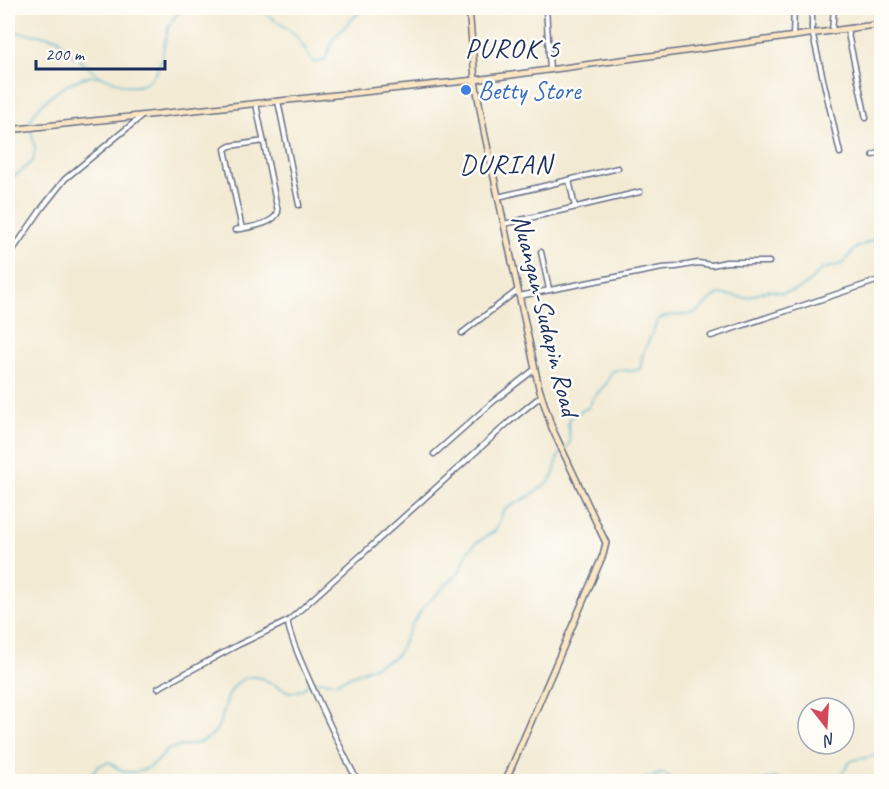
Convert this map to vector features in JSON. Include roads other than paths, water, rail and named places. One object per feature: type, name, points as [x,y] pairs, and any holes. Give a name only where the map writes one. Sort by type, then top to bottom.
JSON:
[{"type":"street","name":"Nuangan-Sudapin Road","points":[[470,8],[475,80],[503,224],[541,396],[552,428],[602,532],[606,549],[505,782]]},
{"type":"street","points":[[546,8],[550,70]]},
{"type":"street","points":[[793,37],[794,8]]},
{"type":"street","points":[[812,8],[812,35],[840,153]]},
{"type":"street","points":[[832,32],[834,8],[843,8]]},
{"type":"street","points":[[8,130],[475,80],[879,24],[882,44]]},
{"type":"street","points":[[847,29],[866,118]]},
{"type":"street","points":[[278,101],[299,205]]},
{"type":"street","points":[[235,230],[269,222],[278,212],[256,104]]},
{"type":"street","points":[[8,257],[64,179],[143,116]]},
{"type":"street","points":[[242,229],[225,149],[230,146],[264,141]]},
{"type":"street","points":[[873,155],[882,152]]},
{"type":"street","points":[[498,197],[618,168]]},
{"type":"street","points":[[569,180],[575,207]]},
{"type":"street","points":[[503,224],[640,192]]},
{"type":"street","points":[[541,252],[549,290]]},
{"type":"street","points":[[462,333],[518,293],[549,290],[662,267],[698,263],[712,265],[726,262],[769,262]]},
{"type":"street","points":[[711,336],[882,279]]},
{"type":"street","points":[[434,454],[494,401],[535,369]]},
{"type":"street","points":[[158,688],[288,621],[541,396]]},
{"type":"street","points":[[288,621],[288,631],[358,782]]},
{"type":"waterway","points":[[30,123],[33,115],[47,99],[86,77],[101,77],[131,86],[144,84],[150,80],[159,67],[169,26],[183,8]]},
{"type":"waterway","points":[[258,8],[296,35],[314,63],[325,60],[333,39],[363,8]]},
{"type":"waterway","points":[[8,31],[58,38],[66,50],[100,76]]},
{"type":"waterway","points":[[8,179],[33,161],[35,149],[31,130]]},
{"type":"waterway","points":[[566,449],[570,442],[568,424],[571,417],[589,407],[593,398],[607,383],[611,372],[640,369],[643,353],[658,320],[671,315],[686,315],[695,312],[719,294],[746,298],[769,290],[782,293],[797,290],[807,284],[822,269],[842,264],[856,248],[882,236]]},
{"type":"waterway","points":[[313,681],[337,682],[394,658],[425,605],[459,573],[468,551],[495,531],[507,508],[530,496],[549,482],[561,453]]},
{"type":"waterway","points":[[87,782],[102,764],[110,762],[125,771],[141,771],[155,763],[167,750],[206,740],[217,729],[232,689],[246,678],[263,679],[286,691],[293,692],[301,690],[309,683]]},
{"type":"waterway","points":[[836,782],[853,760],[871,757],[882,749]]},
{"type":"waterway","points":[[635,782],[663,773],[678,782]]},
{"type":"waterway","points":[[729,782],[776,778],[789,782]]},
{"type":"place","name":"Betty Store","points":[[466,90]]},
{"type":"district","name":"PUROK 5","points":[[513,48]]},
{"type":"district","name":"DURIAN","points":[[506,164]]}]
